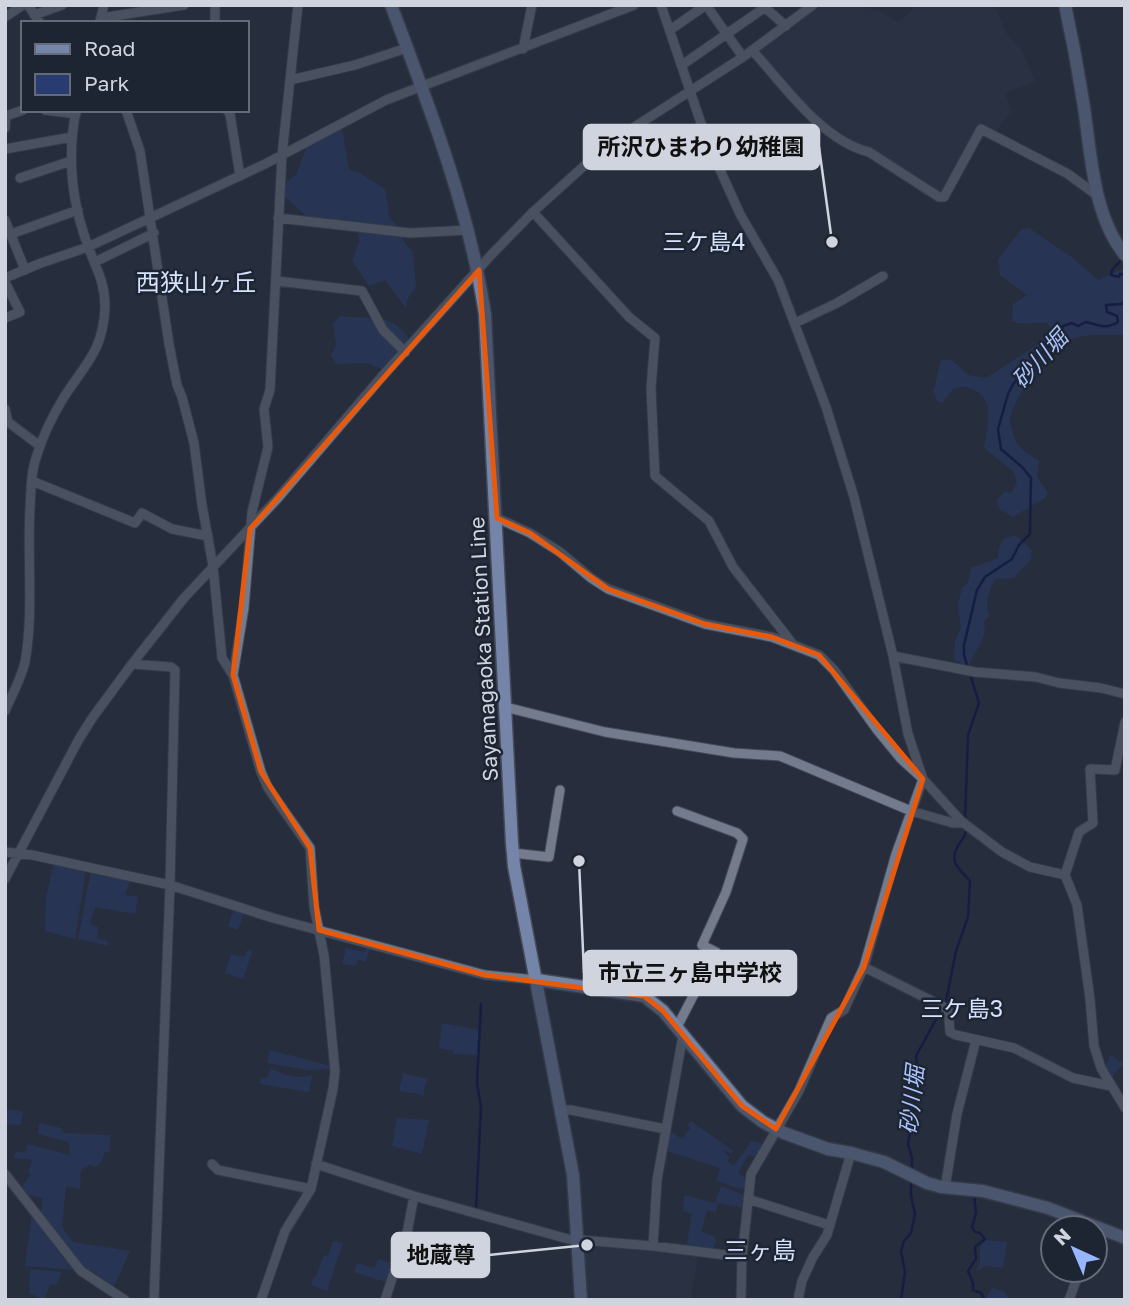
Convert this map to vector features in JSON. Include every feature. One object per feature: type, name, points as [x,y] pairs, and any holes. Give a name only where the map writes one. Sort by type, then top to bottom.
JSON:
[{"type":"main road","name":"Sayamagaoka Station Line","points":[[391,5],[421,85],[469,230],[479,270],[488,356],[513,853],[573,1175],[581,1300]]},
{"type":"main road","points":[[1065,5],[1098,196],[1105,222],[1123,253]]},
{"type":"main road","points":[[537,980],[644,996],[663,1010],[742,1106],[750,1114],[776,1129],[828,1149],[891,1165],[927,1183],[945,1188],[1000,1194],[1063,1214]]},
{"type":"street","points":[[5,17],[25,5],[37,19],[62,5]]},
{"type":"street","points":[[104,5],[100,21],[184,5]]},
{"type":"street","points":[[233,674],[244,608],[250,529],[268,447],[264,409],[270,390],[282,155],[298,5]]},
{"type":"street","points":[[523,49],[532,5]]},
{"type":"street","points":[[5,318],[20,312],[5,280],[24,270],[88,247],[240,176],[351,117],[421,85],[523,49],[634,5]]},
{"type":"street","points":[[661,5],[689,93],[722,177],[740,215],[778,280],[842,452],[893,656],[908,734],[923,779],[864,967],[845,1010],[831,1018],[799,1091],[751,1174],[742,1257],[741,1300]]},
{"type":"street","points":[[670,30],[706,5],[715,8],[726,34],[743,57]]},
{"type":"street","points":[[5,879],[79,739],[132,664],[213,566],[250,529],[479,270],[533,212],[595,156],[639,124],[743,57],[813,5]]},
{"type":"street","points":[[682,65],[763,6],[786,26]]},
{"type":"street","points":[[290,80],[355,65],[407,48]]},
{"type":"street","points":[[752,50],[815,120],[830,132],[855,149],[869,152],[939,197],[944,197],[981,129],[1068,174],[1098,196]]},
{"type":"street","points":[[5,128],[6,116],[21,111]]},
{"type":"street","points":[[5,711],[19,680],[27,649],[32,481],[40,446],[56,411],[89,364],[101,337],[105,298],[102,277],[88,247],[78,210],[71,162],[76,112]]},
{"type":"street","points":[[127,112],[140,150],[169,344],[177,385],[183,397],[194,443],[213,566],[222,658],[233,674],[265,780],[276,801],[310,848],[312,890],[324,955],[335,1071],[334,1089],[312,1189],[285,1231],[261,1300]]},
{"type":"street","points":[[228,112],[240,176]]},
{"type":"street","points":[[5,149],[72,137]]},
{"type":"street","points":[[20,177],[71,162]]},
{"type":"street","points":[[10,234],[78,210]]},
{"type":"street","points":[[533,212],[629,317],[655,338],[651,401],[655,476],[709,522],[733,567],[792,643]]},
{"type":"street","points":[[278,218],[410,233],[469,230]]},
{"type":"street","points":[[5,220],[24,270]]},
{"type":"street","points":[[95,262],[154,233]]},
{"type":"street","points":[[794,323],[837,303],[883,276]]},
{"type":"street","points":[[277,281],[362,291],[383,330],[405,352]]},
{"type":"street","points":[[5,409],[8,422],[40,446]]},
{"type":"street","points":[[32,481],[135,523],[142,513],[172,529],[208,536]]},
{"type":"street","points":[[497,518],[530,533],[608,589],[705,624],[792,643],[826,660],[901,759],[963,822],[1016,861],[1065,875]]},
{"type":"street","points":[[893,656],[975,672],[1036,677],[1125,694]]},
{"type":"street","points":[[132,664],[172,667],[175,670],[170,885],[154,1300]]},
{"type":"street","points":[[505,707],[605,732],[734,753],[780,756],[911,811],[953,823],[963,822]]},
{"type":"street","points":[[1125,722],[1115,769],[1090,769],[1093,823],[1079,832],[1065,875],[1077,905],[1094,1046],[1101,1068],[1125,1108]]},
{"type":"street","points":[[513,853],[549,857],[560,790]]},
{"type":"street","points":[[653,1246],[657,1180],[680,1031],[716,952],[702,945],[726,892],[743,839],[737,833],[677,811]]},
{"type":"street","points":[[5,852],[170,885],[319,930],[485,975],[537,980]]},
{"type":"street","points":[[864,967],[944,1007],[950,1032],[1014,1048],[1073,1078],[1111,1086]]},
{"type":"street","points":[[945,1188],[957,1114],[976,1040]]},
{"type":"street","points":[[561,1110],[665,1129]]},
{"type":"street","points":[[798,1300],[802,1281],[813,1256],[827,1235],[851,1153]]},
{"type":"street","points":[[212,1164],[218,1170],[312,1189]]},
{"type":"street","points":[[316,1164],[414,1196],[578,1240],[742,1257]]},
{"type":"street","points":[[5,1174],[81,1270],[125,1300]]},
{"type":"street","points":[[386,1300],[398,1264],[414,1196]]},
{"type":"street","points":[[748,1199],[829,1225]]},
{"type":"highlighted area","points":[[479,270],[497,518],[530,533],[608,589],[705,624],[772,637],[819,655],[923,779],[864,967],[776,1129],[742,1106],[663,1011],[644,996],[485,975],[319,930],[310,848],[261,772],[233,675],[250,529]]},
{"type":"shaded area","points":[[820,5],[856,5],[883,12],[898,23],[917,5],[994,5],[1007,34],[1023,52],[1035,82],[1005,93],[1012,111],[995,132],[980,125],[944,192],[941,193],[874,149],[859,145],[820,120],[757,51]]},
{"type":"shaded area","points":[[590,1242],[698,1254],[691,1300],[587,1300],[584,1248],[590,1248]]},
{"type":"green space","points":[[342,128],[349,170],[360,173],[385,189],[390,219],[398,226],[405,244],[413,252],[416,287],[407,300],[406,308],[385,280],[369,286],[352,261],[359,242],[358,223],[310,220],[283,195],[287,181],[296,175],[308,144]]},
{"type":"green space","points":[[1029,228],[1073,258],[1098,280],[1125,268],[1125,335],[1087,336],[1066,341],[1041,364],[1024,388],[1012,410],[1011,429],[1018,445],[1039,461],[1037,477],[1048,493],[1045,498],[1013,517],[998,508],[997,500],[1005,492],[1011,493],[1017,483],[1014,472],[984,448],[988,413],[984,398],[965,387],[954,389],[943,402],[938,402],[933,393],[941,359],[953,361],[968,375],[986,378],[1034,347],[1051,331],[1048,323],[1025,324],[1012,321],[1013,304],[1027,295],[1000,275],[998,259],[1022,229]]},
{"type":"green space","points":[[340,316],[387,321],[403,331],[410,340],[383,370],[368,363],[336,364],[331,355],[336,345],[333,324]]},
{"type":"green space","points":[[1015,535],[1032,550],[1031,559],[1014,578],[995,579],[988,597],[989,616],[983,622],[984,634],[969,667],[954,660],[955,641],[961,628],[958,605],[962,588],[968,582],[971,568],[998,558],[1003,539]]},
{"type":"green space","points":[[54,862],[86,869],[75,939],[45,931],[46,897]]},
{"type":"green space","points":[[91,870],[131,879],[125,895],[138,897],[135,914],[95,907],[90,924],[98,927],[97,938],[107,941],[109,946],[78,939]]},
{"type":"green space","points":[[234,908],[245,911],[238,930],[228,926]]},
{"type":"green space","points":[[367,945],[370,948],[366,962],[358,960],[355,966],[342,964],[346,948],[365,952]]},
{"type":"green space","points":[[247,950],[252,952],[243,979],[225,973],[231,954],[245,957]]},
{"type":"green space","points":[[442,1023],[479,1030],[478,1055],[453,1054],[453,1051],[439,1048]]},
{"type":"green space","points":[[270,1050],[331,1066],[332,1069],[308,1070],[267,1063]]},
{"type":"green space","points":[[1111,1055],[1123,1064],[1111,1078],[1105,1067]]},
{"type":"green space","points":[[270,1068],[291,1076],[312,1075],[309,1092],[260,1084],[261,1079],[268,1077]]},
{"type":"green space","points":[[403,1073],[427,1079],[423,1097],[420,1094],[399,1091]]},
{"type":"green space","points":[[5,1109],[23,1112],[21,1125],[5,1124]]},
{"type":"green space","points":[[397,1118],[429,1120],[422,1154],[392,1146]]},
{"type":"green space","points":[[691,1121],[733,1151],[731,1154],[725,1150],[724,1152],[730,1157],[727,1161],[733,1166],[752,1141],[761,1143],[763,1148],[759,1157],[748,1155],[738,1173],[748,1180],[745,1188],[716,1181],[720,1168],[664,1150],[667,1129],[682,1139],[690,1128],[687,1125]]},
{"type":"green space","points":[[39,1123],[61,1128],[63,1133],[111,1135],[109,1152],[105,1152],[101,1163],[96,1167],[89,1165],[81,1170],[80,1189],[66,1186],[62,1227],[73,1242],[130,1251],[113,1289],[90,1276],[40,1215],[43,1198],[24,1194],[20,1190],[31,1174],[28,1172],[32,1160],[14,1158],[16,1151],[25,1153],[27,1144],[70,1155],[69,1142],[38,1134]]},
{"type":"green space","points":[[721,1186],[744,1195],[744,1208],[718,1203],[716,1212],[707,1210],[701,1232],[714,1236],[716,1241],[713,1251],[686,1248],[692,1214],[683,1211],[684,1195],[715,1203]]},
{"type":"green space","points":[[32,1212],[76,1270],[25,1266]]},
{"type":"green space","points":[[986,1240],[1007,1242],[1003,1268],[986,1266],[976,1271],[980,1263],[980,1247]]},
{"type":"green space","points":[[333,1241],[343,1243],[327,1291],[311,1285],[323,1257],[329,1254]]},
{"type":"green space","points":[[379,1259],[394,1264],[388,1283],[354,1272],[357,1263],[374,1268]]},
{"type":"green space","points":[[30,1269],[62,1272],[57,1285],[51,1284],[44,1300],[29,1293]]},
{"type":"green space","points":[[992,1288],[1003,1291],[1011,1300],[985,1300]]},
{"type":"waterway","name":"砂川堀","points":[[1123,258],[1111,275],[1119,277],[1120,274],[1125,274]]},
{"type":"waterway","name":"砂川堀","points":[[968,668],[964,645],[977,590],[985,577],[1012,559],[1019,545],[1030,534],[1031,478],[1001,449],[998,429],[1008,394],[1013,384],[1039,355],[1058,340],[1063,326],[1072,323],[1078,326],[1086,322],[1109,326],[1118,322],[1117,316],[1107,312],[1106,305],[1122,304],[1125,301]]},
{"type":"waterway","name":"砂川堀","points":[[965,821],[968,735],[979,703],[970,674]]},
{"type":"waterway","name":"砂川堀","points":[[912,1172],[908,1144],[919,1077],[916,1056],[946,1001],[956,951],[968,917],[970,881],[956,865],[954,857],[966,831]]},
{"type":"waterway","points":[[476,1209],[481,1107],[477,1084],[481,1004]]},
{"type":"waterway","name":"砂川堀","points":[[901,1300],[905,1272],[901,1251],[904,1241],[911,1233],[915,1214],[911,1182]]},
{"type":"waterway","points":[[974,1194],[976,1213],[972,1227],[985,1239],[975,1247],[976,1259],[968,1271],[973,1290],[981,1293],[985,1300]]},
{"type":"place","name":"所沢ひまわり幼稚園","points":[[832,242]]},
{"type":"place","name":"市立三ヶ島中学校","points":[[579,861]]},
{"type":"place","name":"地蔵尊","points":[[587,1245]]},
{"type":"district","name":"三ケ島4","points":[[704,242]]},
{"type":"district","name":"西狭山ヶ丘","points":[[196,283]]},
{"type":"district","name":"三ケ島3","points":[[962,1009]]},
{"type":"district","name":"三ヶ島","points":[[760,1251]]}]
